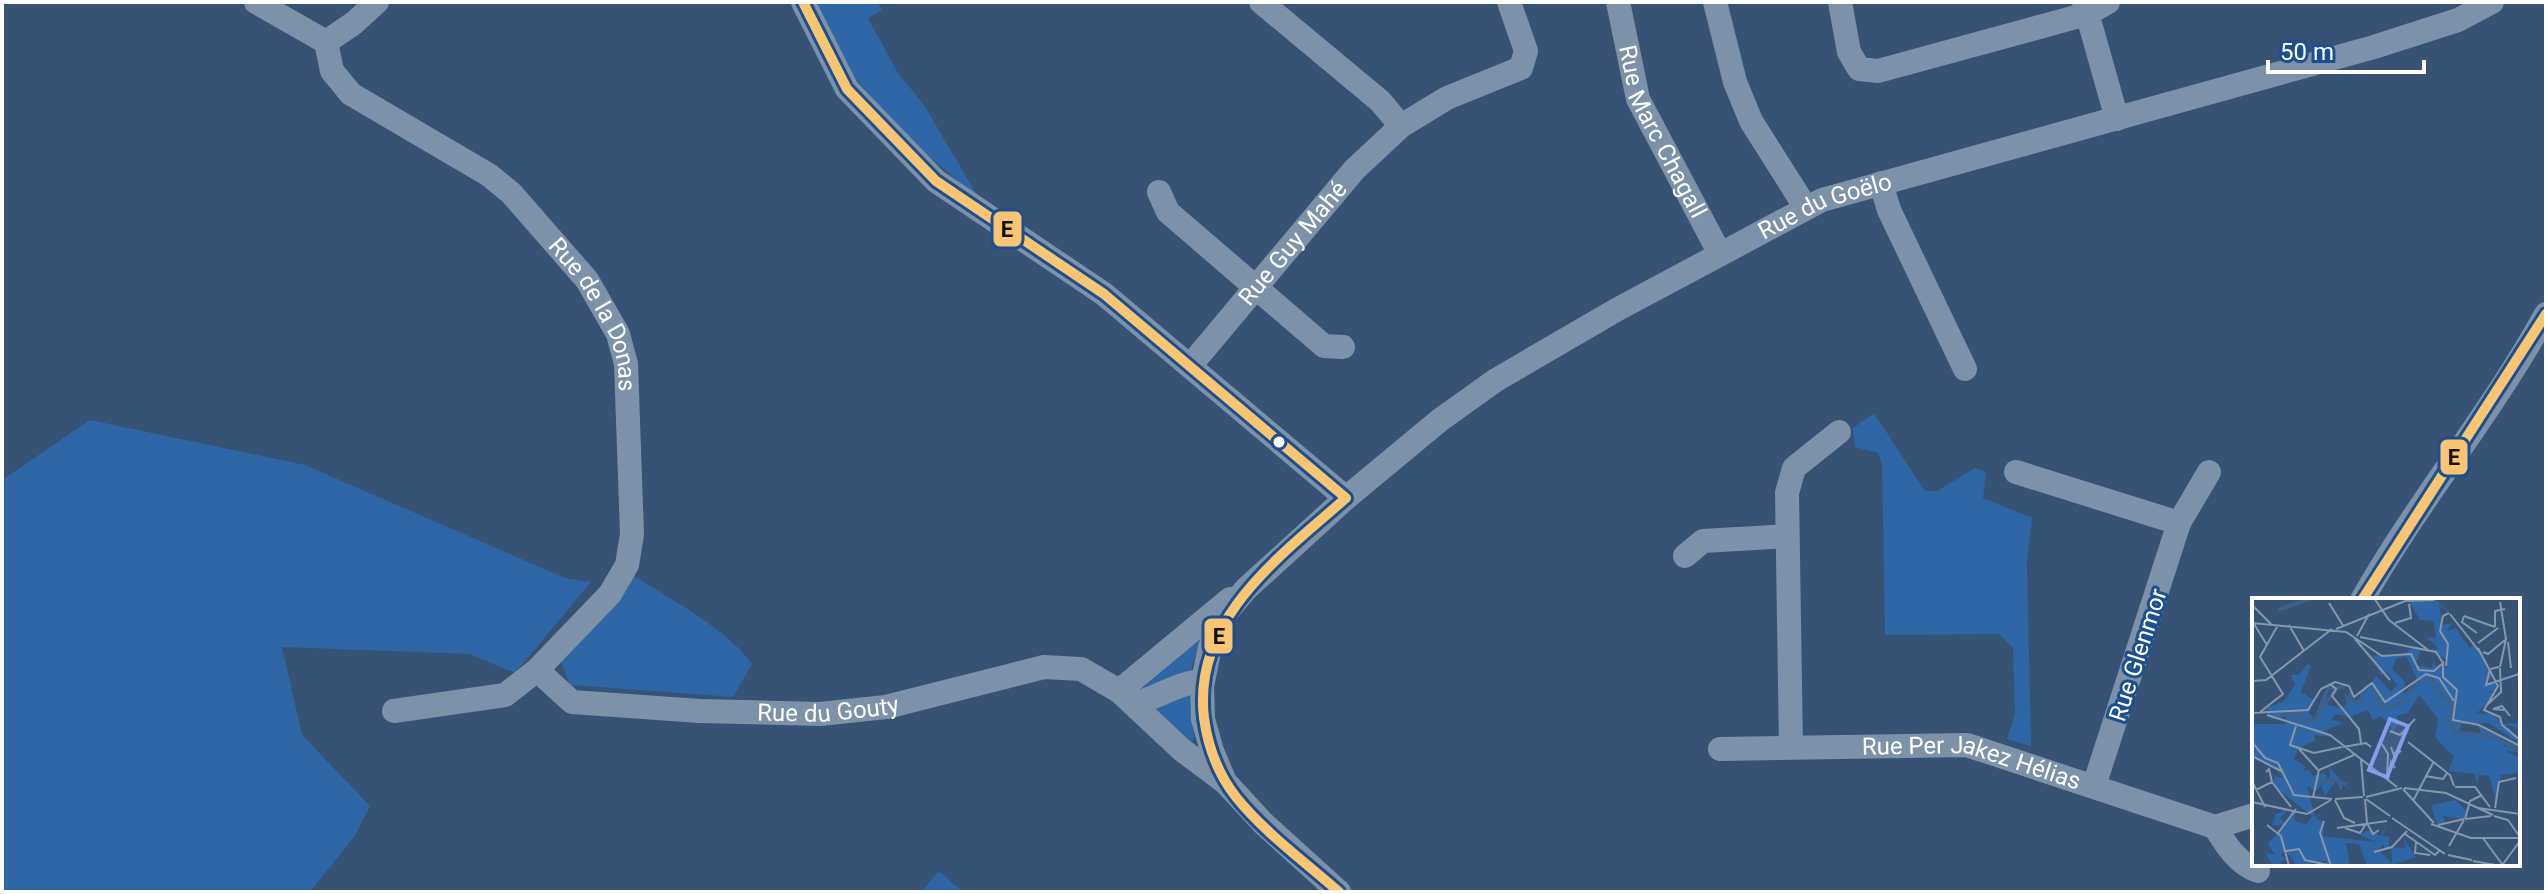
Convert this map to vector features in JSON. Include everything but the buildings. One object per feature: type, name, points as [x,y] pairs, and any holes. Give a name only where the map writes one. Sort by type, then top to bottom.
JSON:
[{"type":"street","points":[[256,2],[326,42],[377,2]]},
{"type":"street","points":[[803,2],[847,89],[936,181],[1104,294],[1346,498]]},
{"type":"street","points":[[1261,2],[1380,101],[1401,126]]},
{"type":"street","name":"Rue Guy Mahé","points":[[1190,366],[1354,170],[1401,126],[1447,98],[1521,68],[1526,51],[1509,2]]},
{"type":"street","name":"Rue Marc Chagall","points":[[1618,2],[1638,99],[1720,254]]},
{"type":"street","points":[[1715,2],[1735,82],[1751,121],[1806,208]]},
{"type":"street","points":[[1840,2],[1849,52],[1859,69],[1878,71],[2093,6],[2117,119]]},
{"type":"street","name":"Rue du Goëlo","points":[[1225,782],[1203,719],[1203,681],[1210,647],[1224,615],[1246,589],[1346,498],[1440,420],[1496,380],[1806,208],[1881,183],[2374,47],[2458,20],[2492,2]]},
{"type":"street","name":"Rue de la Donas","points":[[326,42],[332,71],[351,94],[489,175],[511,193],[587,280],[618,334],[626,364],[632,534],[627,565],[610,594],[537,670],[505,695],[394,711]]},
{"type":"street","points":[[1881,183],[1889,210],[1965,369]]},
{"type":"street","points":[[1159,192],[1168,212],[1324,346],[1343,347]]},
{"type":"street","points":[[2363,598],[2427,493],[2513,370],[2546,314]]},
{"type":"street","points":[[1791,747],[1787,493],[1794,468],[1839,432]]},
{"type":"street","points":[[2016,472],[2179,523]]},
{"type":"street","name":"Rue Glenmor","points":[[2094,786],[2179,523],[2209,472]]},
{"type":"street","points":[[1685,556],[1703,541],[1787,536]]},
{"type":"street","name":"Rue du Goëlo","points":[[1126,697],[1209,613],[1246,589]]},
{"type":"street","name":"Rue du Gouty","points":[[537,670],[572,702],[700,711],[851,713],[1044,667],[1081,669],[1126,697],[1182,750],[1225,782]]},
{"type":"street","points":[[1126,697],[1157,698],[1189,681],[1203,681]]},
{"type":"street","name":"Rue Per Jakez Hélias","points":[[1720,749],[1967,745],[2215,827]]},
{"type":"street","points":[[1225,782],[1264,824],[1339,892]]},
{"type":"street","points":[[2252,816],[2215,827],[2227,847],[2257,876]]},
{"type":"shaded area","points":[[815,2],[877,2],[882,10],[868,18],[898,73],[924,105],[980,200],[909,139],[851,74]]},
{"type":"shaded area","points":[[1874,413],[1925,491],[1937,491],[1975,468],[1986,472],[1983,498],[2032,518],[2027,561],[2031,746],[2007,739],[2015,715],[2013,648],[1999,634],[1885,635],[1882,464],[1878,453],[1855,447],[1853,428]]},
{"type":"shaded area","points":[[90,420],[305,465],[565,578],[591,582],[515,673],[469,654],[282,647],[302,735],[370,806],[354,837],[310,892],[2,892],[2,480]]},
{"type":"shaded area","points":[[634,576],[698,616],[742,651],[752,664],[733,697],[570,685],[561,662]]},
{"type":"shaded area","points":[[1200,638],[1191,671],[1155,693],[1137,690]]},
{"type":"shaded area","points":[[1189,691],[1194,739],[1191,742],[1156,710]]},
{"type":"shaded area","points":[[939,871],[963,892],[921,892]]},
{"type":"transit line","name":"E","points":[[803,2],[847,89],[936,181],[1104,294],[1346,498],[1294,543],[1246,593],[1226,620],[1212,650],[1204,683],[1204,718],[1208,739],[1219,770],[1230,788],[1259,823],[1339,892]]},
{"type":"transit line","name":"E","points":[[2363,598],[2546,314]]}]
